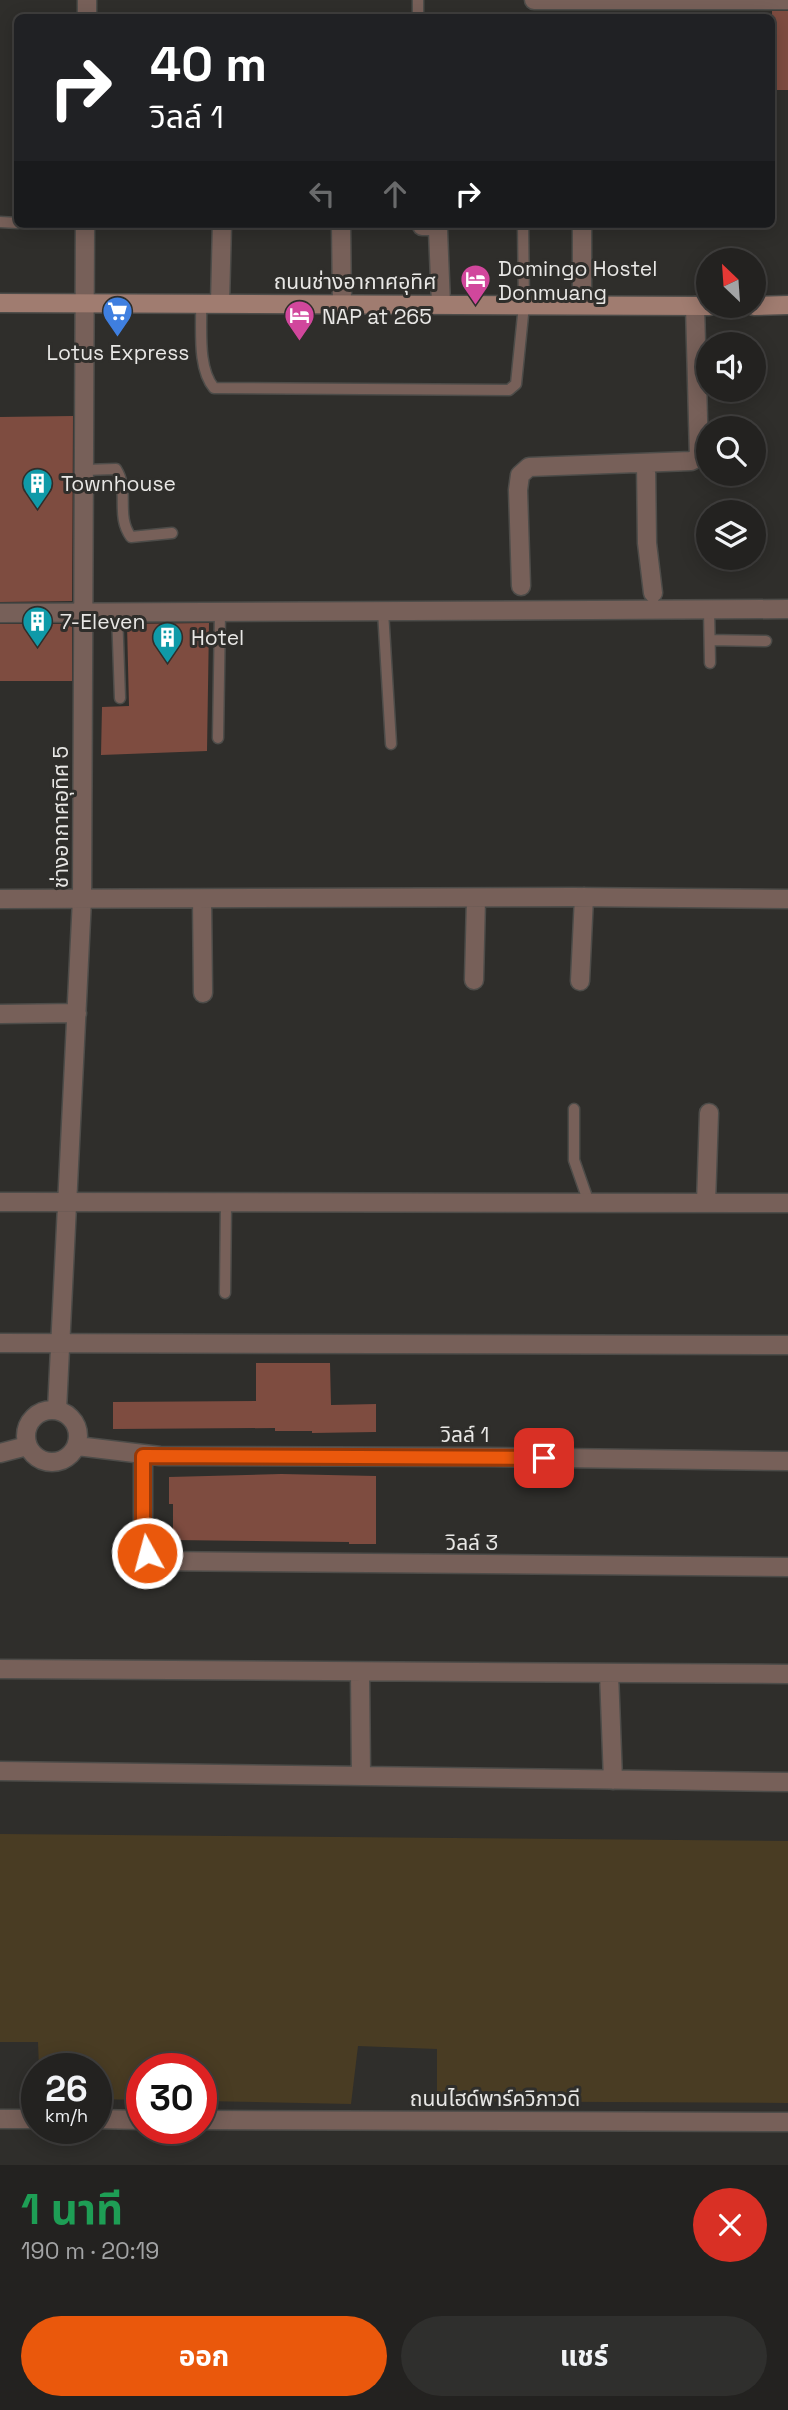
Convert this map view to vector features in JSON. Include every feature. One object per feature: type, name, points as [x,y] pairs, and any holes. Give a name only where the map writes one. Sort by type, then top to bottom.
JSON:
[{"type":"street","points":[[534,0],[788,0]]},
{"type":"street","name":"ช่างอากาศอุทิศ 5","points":[[57,1410],[82,900],[85,228]]},
{"type":"street","points":[[220,303],[222,228]]},
{"type":"street","points":[[341,228],[342,304]]},
{"type":"street","points":[[435,228],[438,232],[441,304]]},
{"type":"street","points":[[582,228],[582,305]]},
{"type":"street","name":"ถนนช่างอากาศอุทิศ","points":[[0,303],[696,306]]},
{"type":"street","points":[[766,306],[788,305]]},
{"type":"street","points":[[521,586],[517,490],[520,475],[529,467],[691,461],[699,457],[702,318]]},
{"type":"street","points":[[646,463],[648,543],[653,593]]},
{"type":"street","points":[[0,613],[788,609]]},
{"type":"street","points":[[580,981],[584,897]]},
{"type":"street","points":[[0,899],[788,899]]},
{"type":"street","points":[[202,899],[203,993]]},
{"type":"street","points":[[474,980],[476,899]]},
{"type":"street","points":[[0,1014],[77,1013]]},
{"type":"street","points":[[706,1203],[709,1113]]},
{"type":"street","points":[[0,1202],[788,1203]]},
{"type":"street","points":[[0,1343],[788,1345]]},
{"type":"street","points":[[57,1410],[72,1420],[78,1437],[76,1446],[71,1455],[62,1461],[41,1461],[32,1455],[27,1446],[26,1428],[38,1413],[57,1410]]},
{"type":"street","points":[[0,1452],[27,1446]]},
{"type":"street","name":"วิลล์ 1","points":[[76,1446],[143,1456],[788,1461]]},
{"type":"street","name":"วิลล์ 3","points":[[143,1456],[143,1539],[147,1553],[156,1561],[788,1567]]},
{"type":"street","points":[[0,1669],[788,1674]]},
{"type":"street","points":[[360,1672],[361,1776]]},
{"type":"street","points":[[609,1673],[613,1780]]},
{"type":"street","points":[[0,1771],[788,1782]]},
{"type":"street","points":[[0,2119],[21,2119]]},
{"type":"street","name":"ถนนไฮด์พาร์ควิภาวดี","points":[[217,2120],[788,2123]]},
{"type":"lane","points":[[201,303],[203,355],[207,380],[214,387],[509,390],[516,384],[524,305],[523,228]]},
{"type":"lane","points":[[84,470],[116,469],[121,477],[124,527],[131,537],[172,533]]},
{"type":"lane","points":[[709,610],[710,663]]},
{"type":"lane","points":[[383,611],[391,744]]},
{"type":"lane","points":[[117,612],[120,698]]},
{"type":"lane","points":[[218,738],[220,612]]},
{"type":"lane","points":[[710,640],[766,641]]},
{"type":"lane","points":[[574,1110],[574,1160],[589,1203]]},
{"type":"lane","points":[[225,1293],[226,1203]]},
{"type":"shaded area","points":[[0,1834],[788,1841],[788,2103],[437,2101],[437,2049],[358,2046],[351,2104],[217,2101],[217,2053],[126,2053],[126,2100],[112,2099],[112,2053],[38,2053],[38,2042],[0,2042]]},
{"type":"building","points":[[772,11],[788,11],[788,90],[775,90],[775,14]]},
{"type":"building","name":"Townhouse","points":[[73,416],[72,601],[0,602],[0,417]]},
{"type":"building","name":"Hotel","points":[[209,623],[207,751],[101,755],[102,707],[129,706],[127,624]]},
{"type":"building","name":"7-Eleven","points":[[0,624],[72,624],[72,681],[0,681]]},
{"type":"building","points":[[256,1363],[330,1363],[331,1405],[376,1404],[376,1432],[312,1433],[275,1431],[275,1428],[113,1429],[113,1402],[256,1401]]},
{"type":"building","points":[[281,1474],[376,1476],[376,1544],[173,1540],[173,1504],[169,1504],[169,1477]]},
{"type":"place","name":"Domingo Hostel Donmuang","points":[[475,307]]},
{"type":"place","name":"Lotus Express","points":[[118,339]]},
{"type":"place","name":"NAP at 265","points":[[299,343]]},
{"type":"place","name":"Townhouse","points":[[38,510]]},
{"type":"place","name":"7-Eleven","points":[[37,648]]},
{"type":"place","name":"Hotel","points":[[168,664]]},
{"type":"route","points":[[147,1553],[143,1539],[143,1456],[544,1458]]}]
